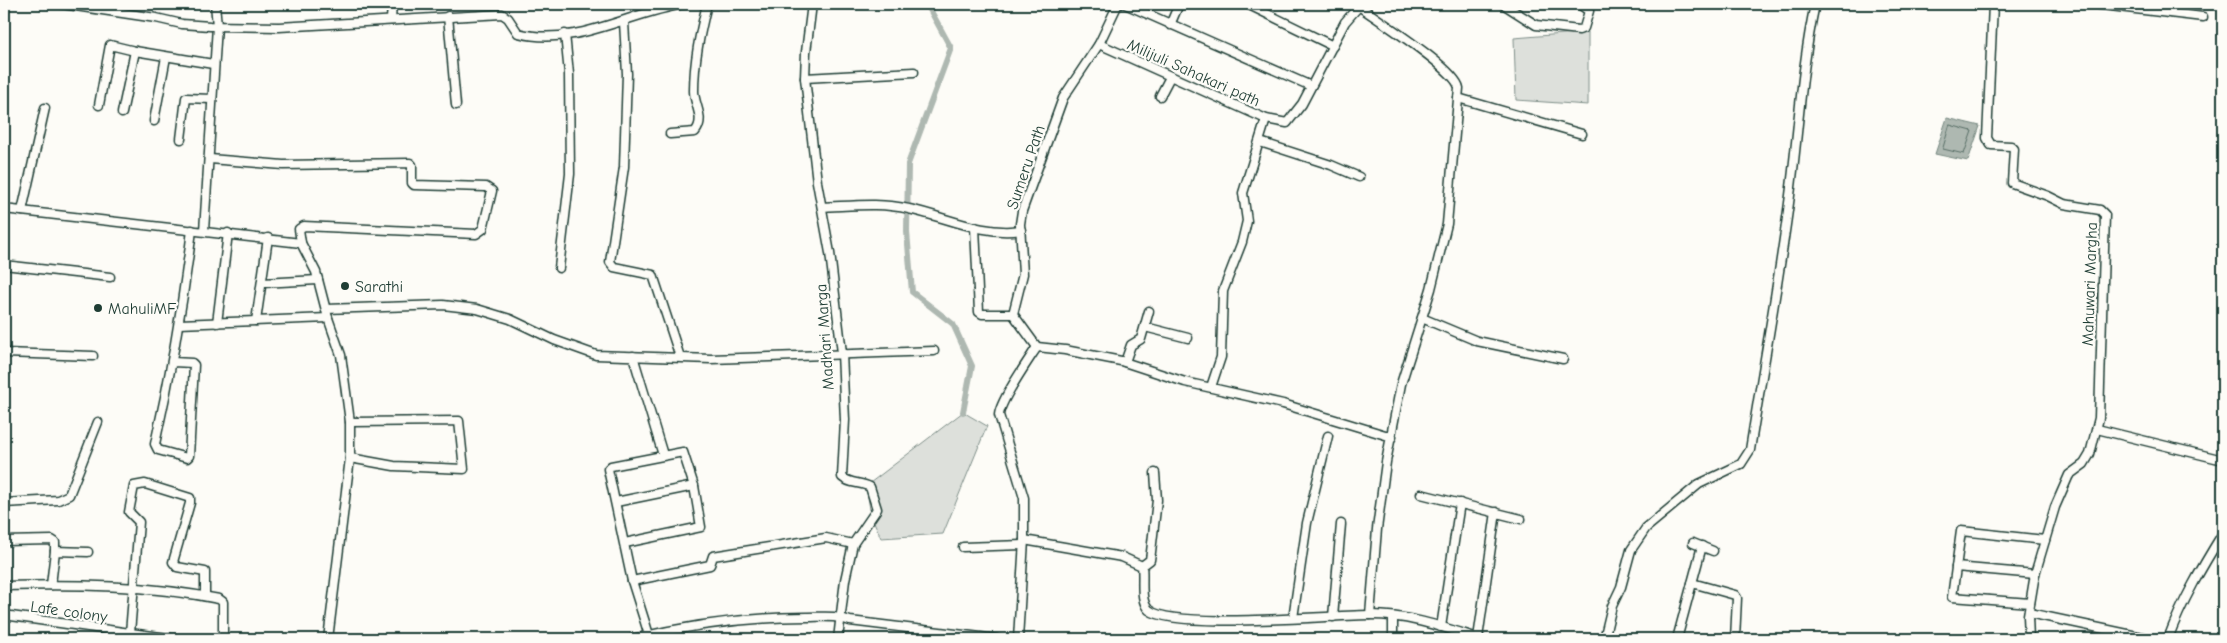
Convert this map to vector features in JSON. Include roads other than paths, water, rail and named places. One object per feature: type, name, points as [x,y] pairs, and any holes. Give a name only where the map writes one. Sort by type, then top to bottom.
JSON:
[{"type":"street","points":[[62,4],[156,18],[182,24],[216,26],[280,27],[502,14],[508,18],[518,33],[529,36],[565,34],[624,22],[658,6],[684,4]]},
{"type":"street","points":[[204,231],[210,158],[211,99],[216,26],[215,4]]},
{"type":"street","points":[[391,20],[392,4]]},
{"type":"street","points":[[670,134],[695,132],[699,125],[699,113],[693,92],[696,57],[707,4]]},
{"type":"street","name":"Madhari Marga","points":[[812,4],[805,78],[842,353],[845,420],[842,477],[846,481],[870,487],[878,509],[853,544],[838,639]]},
{"type":"street","name":"Sumeru Path","points":[[1013,314],[1023,274],[1021,230],[1025,197],[1063,98],[1098,44],[1118,4]]},
{"type":"street","points":[[1125,4],[1311,86],[1345,22],[1359,5],[1451,74],[1459,84],[1446,224],[1422,318],[1402,384],[1381,494],[1370,615]]},
{"type":"street","points":[[1170,25],[1180,4]]},
{"type":"street","points":[[1247,4],[1333,46]]},
{"type":"street","points":[[1503,4],[1536,25],[1579,30],[1584,28],[1589,11],[1579,4]]},
{"type":"street","points":[[1604,639],[1612,606],[1621,587],[1631,550],[1646,528],[1699,484],[1741,464],[1750,450],[1782,257],[1804,85],[1806,50],[1815,4]]},
{"type":"street","name":"Mahuwari Margha","points":[[1993,4],[1987,138],[1989,143],[2011,146],[2014,149],[2010,178],[2016,186],[2048,196],[2064,204],[2100,210],[2105,215],[2101,399],[2097,429],[2090,454],[2084,464],[2068,475],[2063,485],[2045,540],[2030,603],[2029,639]]},
{"type":"street","points":[[2093,4],[2203,17]]},
{"type":"street","points":[[448,16],[456,105]]},
{"type":"street","points":[[624,22],[627,74],[624,167],[610,262],[614,267],[654,275],[680,357]]},
{"type":"street","points":[[559,268],[570,174],[569,74],[565,34]]},
{"type":"street","name":"Milijuli Sahakari path","points":[[1098,44],[1266,119],[1287,124],[1292,119],[1311,86]]},
{"type":"street","points":[[99,105],[110,45],[166,57],[213,64]]},
{"type":"street","points":[[122,113],[134,51]]},
{"type":"street","points":[[154,121],[166,57]]},
{"type":"street","points":[[805,78],[914,72]]},
{"type":"street","points":[[1160,96],[1170,77]]},
{"type":"street","points":[[181,139],[186,98],[211,99]]},
{"type":"street","points":[[1458,98],[1582,134]]},
{"type":"street","points":[[22,212],[45,108]]},
{"type":"street","points":[[1211,386],[1221,357],[1223,291],[1242,242],[1247,222],[1243,193],[1266,119]]},
{"type":"street","points":[[1260,142],[1359,177]]},
{"type":"street","points":[[210,158],[283,165],[410,163],[412,165],[412,183],[414,185],[486,186],[492,191],[483,229],[476,234],[304,226],[299,230],[301,243],[318,280],[344,369],[350,422],[350,458],[328,639]]},
{"type":"street","points":[[822,207],[885,205],[925,213],[993,231],[1021,230]]},
{"type":"street","points":[[4,209],[228,233],[301,243]]},
{"type":"street","points":[[975,227],[979,312],[982,314],[1013,314],[1037,347],[1065,350],[1125,362],[1185,382],[1211,386],[1283,404],[1392,437]]},
{"type":"street","points":[[173,362],[192,363],[194,365],[189,456],[187,458],[156,449],[173,362],[192,230]]},
{"type":"street","points":[[217,323],[228,233]]},
{"type":"street","points":[[256,321],[268,238]]},
{"type":"street","points":[[4,265],[110,277]]},
{"type":"street","points":[[262,283],[318,280]]},
{"type":"street","points":[[326,309],[456,305],[494,313],[596,355],[748,358],[842,353],[934,352]]},
{"type":"street","points":[[1125,362],[1130,347],[1141,339],[1149,310]]},
{"type":"street","points":[[179,324],[328,318]]},
{"type":"street","points":[[1422,318],[1478,341],[1563,359]]},
{"type":"street","points":[[1145,327],[1188,338]]},
{"type":"street","points":[[1018,639],[1024,542],[1024,498],[999,415],[999,408],[1037,347]]},
{"type":"street","points":[[4,353],[92,356]]},
{"type":"street","points":[[632,356],[662,455]]},
{"type":"street","points":[[350,422],[459,421],[464,469],[394,466],[350,458]]},
{"type":"street","points":[[4,504],[58,500],[69,495],[98,422]]},
{"type":"street","points":[[2097,429],[2223,460]]},
{"type":"street","points":[[1294,618],[1308,523],[1328,436]]},
{"type":"street","points":[[624,543],[701,527],[694,486],[684,453],[662,455],[608,469],[632,581],[649,635]]},
{"type":"street","points":[[1142,566],[1150,560],[1157,500],[1155,473]]},
{"type":"street","points":[[130,633],[132,589],[139,522],[131,514],[129,506],[134,486],[146,484],[187,496],[191,500],[173,562],[177,567],[205,572],[205,596]]},
{"type":"street","points":[[616,502],[694,486]]},
{"type":"street","points":[[1422,494],[1521,519]]},
{"type":"street","points":[[1441,626],[1460,503]]},
{"type":"street","points":[[1142,566],[1144,602],[1148,609],[1167,617],[1213,620],[1370,615],[1393,617],[1441,626],[1480,639],[1496,512]]},
{"type":"street","points":[[1333,617],[1341,524]]},
{"type":"street","points":[[2030,603],[1952,597],[1961,531],[2045,540]]},
{"type":"street","points":[[2168,639],[2184,599],[2223,533]]},
{"type":"street","points":[[632,581],[711,565],[713,556],[826,538],[853,544]]},
{"type":"street","points":[[4,540],[52,540],[56,542],[51,584]]},
{"type":"street","points":[[963,547],[1024,542],[1122,557],[1142,566]]},
{"type":"street","points":[[1694,543],[1713,551]]},
{"type":"street","points":[[1677,639],[1702,546]]},
{"type":"street","points":[[55,551],[88,552]]},
{"type":"street","points":[[1956,567],[2036,574]]},
{"type":"street","points":[[1692,583],[1735,594],[1737,598],[1735,639]]},
{"type":"street","points":[[4,586],[51,584],[132,589],[205,596],[222,600],[223,639]]},
{"type":"street","points":[[2029,614],[2151,639]]},
{"type":"street","name":"Lafe colony","points":[[4,615],[176,639]]},
{"type":"street","points":[[632,639],[707,623],[794,617],[840,617],[850,621],[997,639]]},
{"type":"street","points":[[1393,617],[1393,639]]},
{"type":"water","points":[[1947,118],[1980,126],[1968,161],[1935,154]]},
{"type":"waterway","points":[[927,4],[951,48],[908,164],[907,232],[912,292],[953,324],[972,366],[963,412]]},
{"type":"place","name":"Sarathi","points":[[345,286]]},
{"type":"place","name":"MahuliMF","points":[[98,308]]}]
